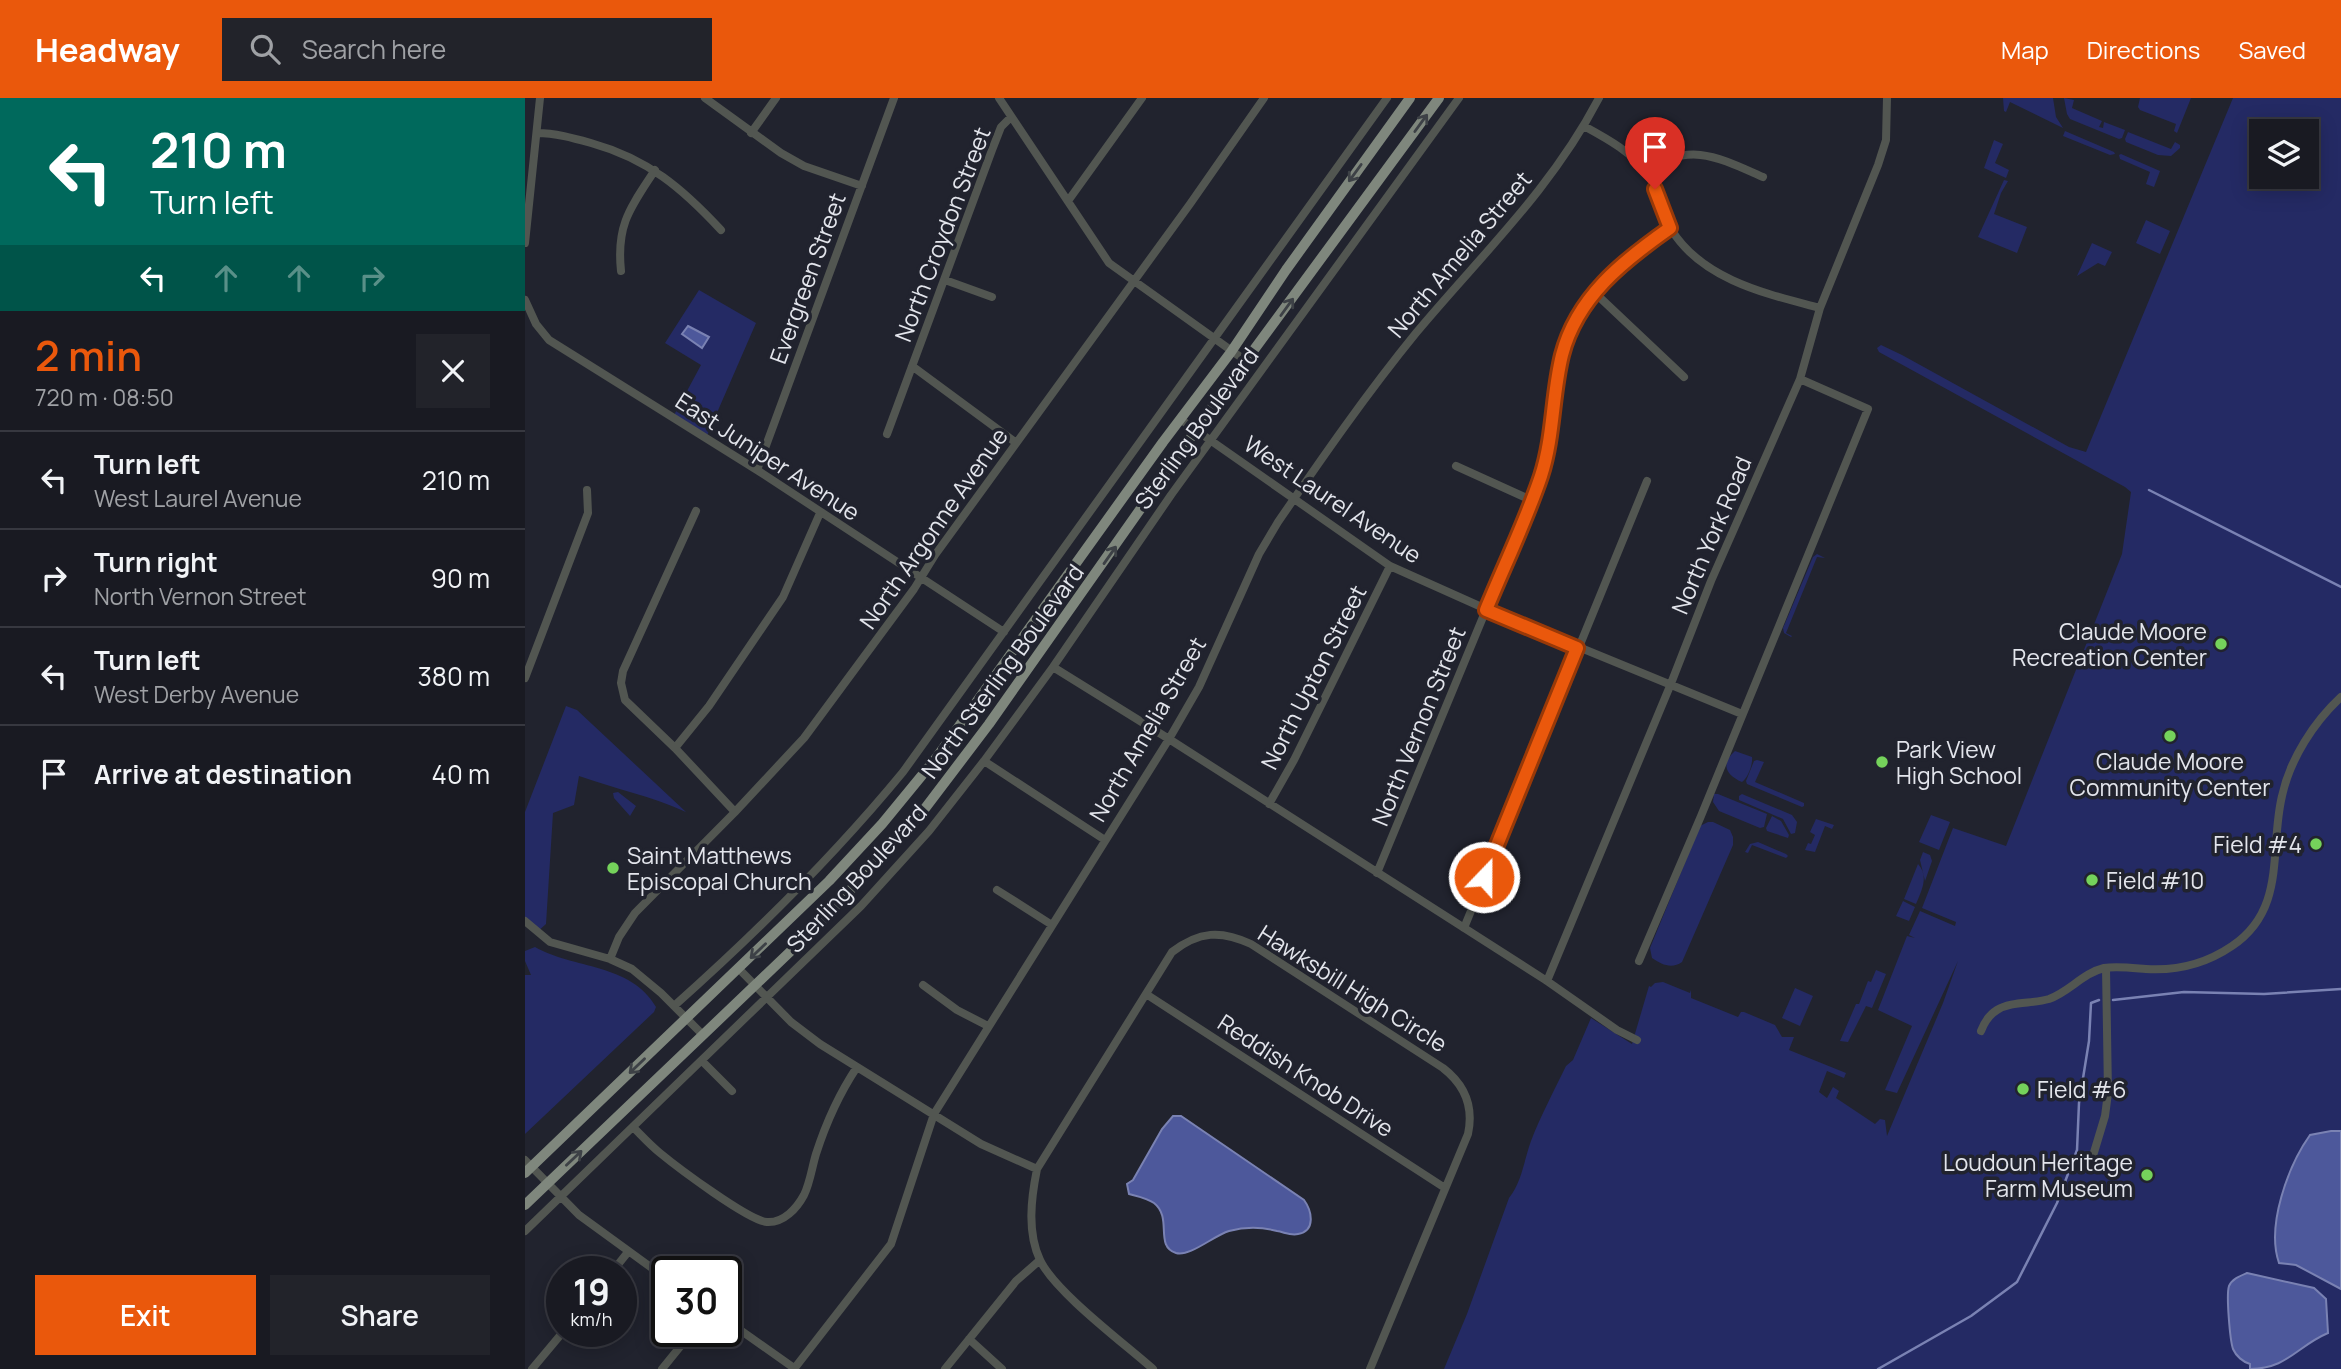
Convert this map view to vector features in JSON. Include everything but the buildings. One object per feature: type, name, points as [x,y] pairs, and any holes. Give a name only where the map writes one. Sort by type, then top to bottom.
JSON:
[{"type":"main road","name":"North Sterling Boulevard","points":[[527,1167],[739,969],[829,881],[904,799],[1231,352],[1286,270],[1410,98]]},
{"type":"main road","name":"North Sterling Boulevard","points":[[525,1205],[817,926],[921,815],[989,724],[1196,430],[1439,98]]},
{"type":"street","points":[[525,243],[540,98]]},
{"type":"street","points":[[705,98],[751,133],[804,166],[862,186]]},
{"type":"street","points":[[751,133],[776,98]]},
{"type":"street","name":"Evergreen Street","points":[[757,470],[894,98]]},
{"type":"street","points":[[999,98],[1109,263],[1213,340],[1246,361]]},
{"type":"street","points":[[1068,201],[1142,98]]},
{"type":"street","name":"North Argonne Avenue","points":[[610,959],[619,937],[635,913],[780,765],[826,711],[922,579],[935,555],[1015,442],[1134,282],[1264,98]]},
{"type":"street","name":"Sterling Boulevard","points":[[674,1006],[742,945],[852,832],[927,741],[1387,98]]},
{"type":"street","name":"Sterling Boulevard","points":[[525,1231],[767,998],[900,865],[984,761],[1053,667],[1211,441],[1459,98]]},
{"type":"street","name":"North Amelia Street","points":[[794,1369],[891,1244],[934,1114],[1169,739],[1199,687],[1259,554],[1293,499],[1417,332],[1515,222],[1584,126],[1598,98]]},
{"type":"street","name":"North York Road","points":[[1547,981],[1711,581],[1800,379],[1820,309],[1886,140],[1887,98]]},
{"type":"street","name":"North Croydon Street","points":[[887,434],[992,150],[1002,127],[1011,117]]},
{"type":"street","points":[[1584,126],[1629,155],[1647,173],[1670,228],[1686,248],[1721,275],[1739,284],[1820,309]]},
{"type":"street","points":[[537,134],[565,136],[600,146],[655,170],[679,187],[721,230]]},
{"type":"street","points":[[1647,173],[1657,164],[1678,155],[1698,153],[1763,177]]},
{"type":"street","points":[[621,271],[619,254],[622,229],[631,208],[655,170]]},
{"type":"street","name":"North Vernon Street","points":[[1377,873],[1531,500],[1551,440],[1562,355],[1573,325],[1594,292],[1624,261],[1670,228]]},
{"type":"street","points":[[945,281],[992,297]]},
{"type":"street","points":[[1594,292],[1684,377]]},
{"type":"street","name":"East Juniper Avenue","points":[[525,300],[535,324],[549,340],[757,470],[1004,632]]},
{"type":"street","points":[[912,366],[1015,442]]},
{"type":"street","points":[[1639,961],[1868,408],[1800,379]]},
{"type":"street","name":"West Laurel Avenue","points":[[1180,419],[1390,566],[1486,610],[1742,714]]},
{"type":"street","points":[[1456,466],[1531,500]]},
{"type":"street","points":[[1464,928],[1647,481]]},
{"type":"street","points":[[525,678],[588,513],[587,490]]},
{"type":"street","points":[[696,511],[623,671],[621,683],[625,700],[735,812]]},
{"type":"street","points":[[675,748],[709,706],[783,597],[820,513]]},
{"type":"street","name":"North Upton Street","points":[[1269,804],[1294,760],[1390,566]]},
{"type":"street","points":[[1053,667],[1547,981],[1617,1030],[1637,1040]]},
{"type":"street","points":[[1981,1031],[1991,1014],[1999,1009],[2048,999],[2063,993],[2094,971],[2106,968],[2166,969],[2194,964],[2221,953],[2247,933],[2271,895],[2282,794],[2296,759],[2313,730],[2341,697]]},
{"type":"street","points":[[984,761],[1105,840]]},
{"type":"street","points":[[996,890],[1052,925]]},
{"type":"street","points":[[525,921],[550,942],[610,959],[632,969],[703,1035]]},
{"type":"street","name":"Hawksbill High Circle","points":[[1153,1369],[1056,1282],[1040,1260],[1031,1220],[1033,1191],[1037,1169],[1172,952],[1185,942],[1220,934],[1251,944],[1443,1068],[1467,1095],[1471,1122],[1468,1134],[1370,1369]]},
{"type":"street","points":[[2092,1159],[2105,1115],[2108,1093],[2106,968]]},
{"type":"street","points":[[739,969],[806,1034],[981,1144],[1037,1169]]},
{"type":"street","points":[[923,985],[957,1010],[988,1026]]},
{"type":"street","name":"Reddish Knob Drive","points":[[1146,994],[1445,1188]]},
{"type":"street","points":[[702,1061],[732,1091]]},
{"type":"street","points":[[633,1128],[661,1154],[755,1219],[776,1221],[795,1209],[805,1193],[830,1115],[857,1068]]},
{"type":"street","points":[[527,1167],[548,1182],[579,1215],[651,1268]]},
{"type":"street","points":[[625,1256],[628,1252]]},
{"type":"street","points":[[945,1369],[1016,1281],[1040,1260]]},
{"type":"street","points":[[742,1332],[794,1369]]},
{"type":"street","points":[[969,1339],[1002,1369]]},
{"type":"street","points":[[532,1369],[550,1347]]},
{"type":"street","points":[[662,1369],[680,1347]]},
{"type":"shaded area","points":[[2003,98],[2053,98],[2056,117],[2063,128],[2010,102],[2006,112],[2004,111]]},
{"type":"shaded area","points":[[2064,98],[2074,100],[2072,108],[2102,121],[2099,127],[2103,128],[2104,122],[2125,130],[2122,138],[2070,119]]},
{"type":"shaded area","points":[[2140,98],[2191,98],[2177,133],[2174,131],[2176,124],[2140,110]]},
{"type":"shaded area","points":[[2233,98],[2341,98],[2341,1369],[1444,1369],[1509,1198],[1520,1178],[1535,1131],[1566,1066],[1573,1060],[1591,1018],[1632,1044],[1649,986],[1663,982],[1690,993],[1691,990],[1691,998],[1738,1017],[1744,1012],[1775,1025],[1782,1037],[1794,1037],[1789,1050],[1846,1073],[1844,1078],[1827,1071],[1819,1092],[1827,1098],[1833,1087],[1839,1091],[1836,1098],[1875,1124],[1880,1119],[1885,1120],[1887,1136],[1958,961],[1897,1093],[1885,1090],[1912,1026],[1878,1010],[1907,936],[1915,938],[1909,935],[1920,911],[1955,926],[1956,922],[1922,908],[1953,828],[2006,846],[2122,554],[2131,492],[1879,352],[1877,348],[1881,345],[1902,355],[2069,447],[2086,452]]},
{"type":"shaded area","points":[[2065,131],[2115,154],[2110,155],[2063,136]]},
{"type":"shaded area","points":[[2128,132],[2171,149],[2175,142],[2180,148],[2171,156],[2158,155],[2126,142]]},
{"type":"shaded area","points":[[1994,140],[2003,144],[1995,163],[2009,170],[2006,178],[1984,168]]},
{"type":"shaded area","points":[[2121,154],[2160,171],[2154,187],[2146,184],[2150,172],[2120,159]]},
{"type":"shaded area","points":[[2004,180],[2008,181],[1994,214],[2027,227],[2017,253],[1978,237]]},
{"type":"shaded area","points":[[2146,220],[2170,231],[2160,254],[2136,243]]},
{"type":"shaded area","points":[[2092,243],[2112,252],[2105,266],[2098,263],[2077,276]]},
{"type":"shaded area","points":[[699,290],[756,323],[706,438],[673,417],[701,365],[665,343]]},
{"type":"shaded area","points":[[1817,554],[1825,558],[1817,557],[1786,633],[1791,637],[1784,633],[1783,628],[1813,557]]},
{"type":"shaded area","points":[[566,706],[577,710],[686,812],[660,801],[579,776],[574,805],[553,813],[546,924],[537,932],[525,921],[525,812]]},
{"type":"shaded area","points":[[1735,751],[1752,757],[1750,771],[1742,782],[1729,773],[1726,765]]},
{"type":"shaded area","points":[[1754,761],[1764,762],[1755,782],[1804,803],[1804,806],[1747,784]]},
{"type":"shaded area","points":[[618,792],[636,806],[630,816],[614,798],[613,793]]},
{"type":"shaded area","points":[[1714,794],[1767,814],[1764,827],[1760,828],[1719,811],[1713,802]]},
{"type":"shaded area","points":[[1742,794],[1792,815],[1797,822],[1795,833],[1791,834],[1783,819],[1739,800]]},
{"type":"shaded area","points":[[1931,815],[1950,822],[1939,850],[1919,842]]},
{"type":"shaded area","points":[[1772,816],[1781,821],[1788,838],[1767,831]]},
{"type":"shaded area","points":[[1816,819],[1834,825],[1832,829],[1825,826],[1815,852],[1805,850],[1815,835],[1810,832]]},
{"type":"shaded area","points":[[1708,822],[1730,830],[1733,845],[1682,962],[1671,966],[1663,964],[1652,958],[1650,948],[1700,826]]},
{"type":"shaded area","points":[[1758,842],[1788,856],[1786,858],[1752,845],[1748,853],[1745,852],[1750,844]]},
{"type":"shaded area","points":[[1923,852],[1930,855],[1932,861],[1925,881],[1920,860]]},
{"type":"shaded area","points":[[1918,864],[1924,878],[1916,904],[1904,899]]},
{"type":"shaded area","points":[[1903,901],[1915,907],[1909,921],[1896,916]]},
{"type":"shaded area","points":[[535,947],[617,974],[645,993],[656,1007],[654,1012],[525,1134],[525,975],[531,975],[525,961],[525,951]]},
{"type":"shaded area","points":[[1876,970],[1886,974],[1872,1008],[1866,1006],[1848,1042],[1840,1041],[1856,1004],[1859,1004],[1868,981],[1871,982]]},
{"type":"shaded area","points":[[1795,988],[1813,996],[1800,1026],[1782,1018]]},
{"type":"water","points":[[688,326],[709,337],[702,348],[682,334]]},
{"type":"water","points":[[1173,1116],[1181,1116],[1304,1200],[1311,1220],[1308,1229],[1293,1235],[1265,1229],[1241,1229],[1229,1231],[1188,1252],[1176,1253],[1170,1249],[1164,1238],[1159,1209],[1151,1201],[1129,1194],[1127,1184],[1133,1180],[1162,1129]]},
{"type":"water","points":[[2341,1131],[2341,1289],[2296,1265],[2279,1263],[2276,1248],[2277,1214],[2294,1163],[2310,1135]]},
{"type":"water","points":[[2247,1273],[2314,1288],[2326,1299],[2328,1333],[2283,1361],[2250,1369],[2250,1364],[2240,1358],[2233,1349],[2228,1308],[2229,1286]]},
{"type":"waterway","points":[[2149,490],[2341,587]]},
{"type":"waterway","points":[[2113,1000],[2184,992],[2264,994],[2341,989]]},
{"type":"waterway","points":[[1878,1369],[1971,1316],[2017,1282],[2057,1203],[2077,1150],[2079,1103],[2089,1041],[2091,1003],[2099,1000]]},
{"type":"place","name":"Claude Moore Recreation Center","points":[[2221,644]]},
{"type":"place","name":"Claude Moore Community Center","points":[[2170,736]]},
{"type":"place","name":"Park View High School","points":[[1882,762]]},
{"type":"place","name":"Field #4","points":[[2316,844]]},
{"type":"place","name":"Saint Matthews Episcopal Church","points":[[613,868]]},
{"type":"place","name":"Field #10","points":[[2092,880]]},
{"type":"place","name":"Field #6","points":[[2023,1089]]},
{"type":"place","name":"Loudoun Heritage Farm Museum","points":[[2147,1175]]},
{"type":"route","points":[[1484,877],[1577,648],[1486,610],[1541,477],[1551,440],[1562,355],[1573,325],[1594,292],[1624,261],[1670,228],[1655,189]]}]
